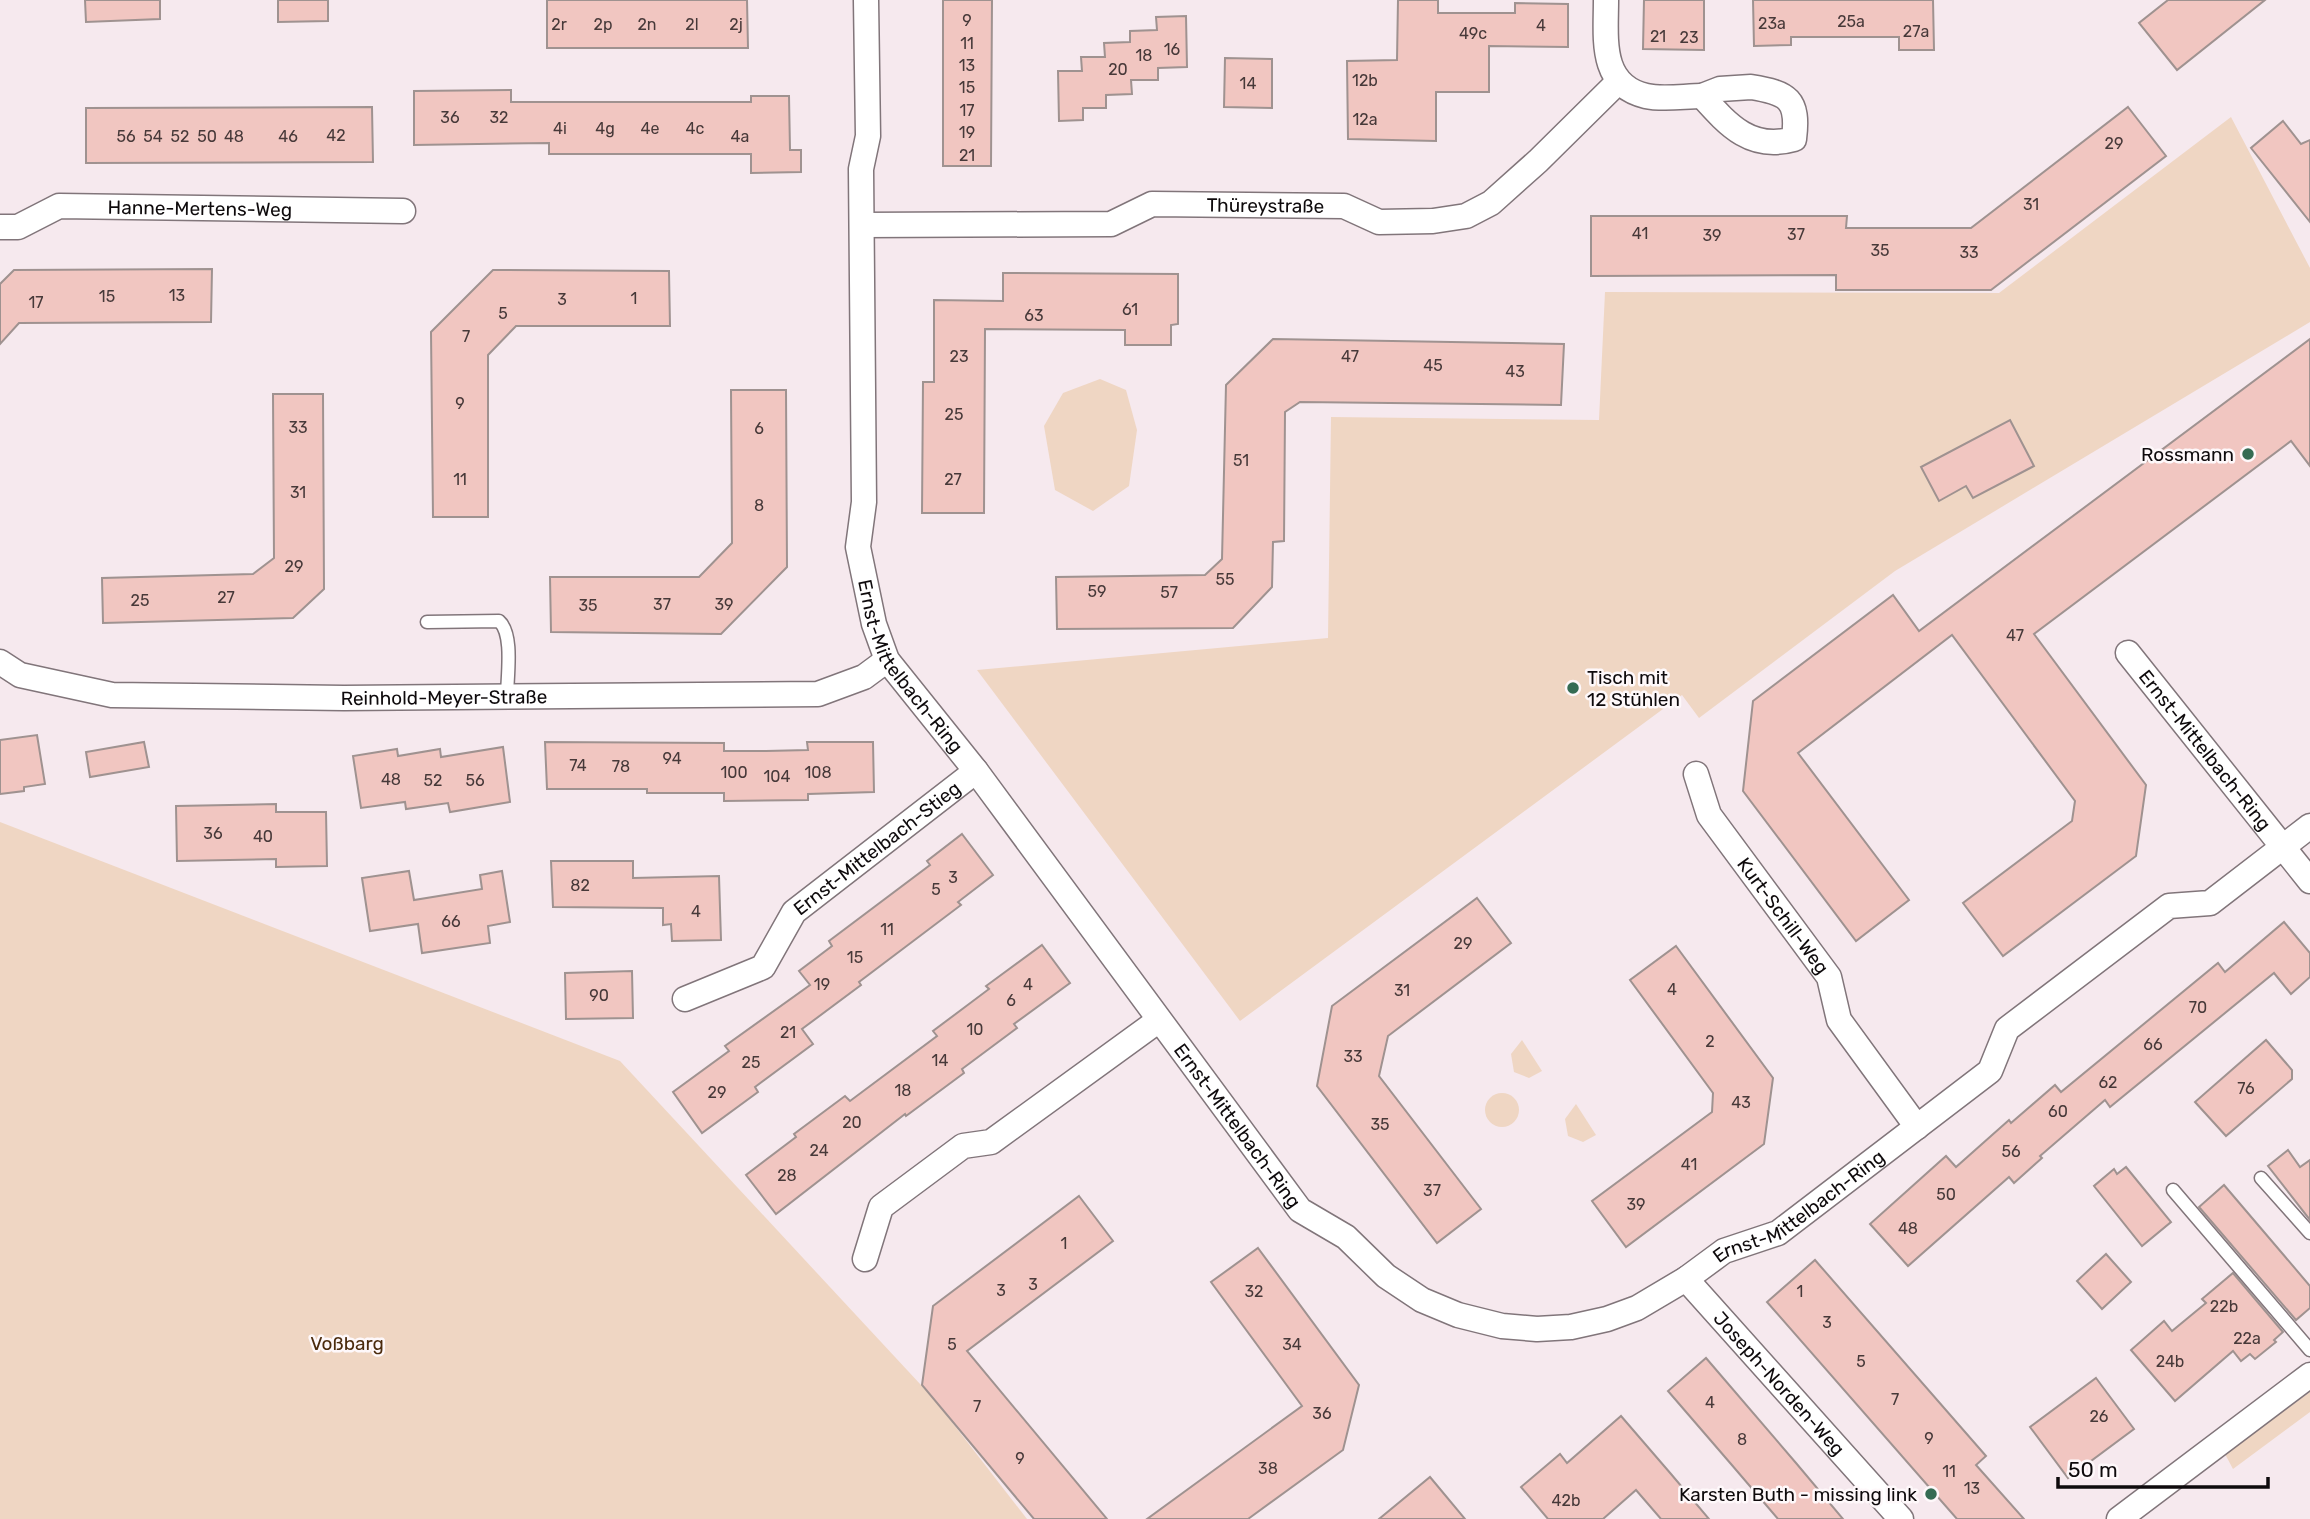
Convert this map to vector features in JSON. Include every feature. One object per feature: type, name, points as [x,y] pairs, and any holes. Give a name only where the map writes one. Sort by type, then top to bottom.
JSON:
[{"type":"street","name":"Ernst-Mittelbach-Ring","points":[[866,0],[867,136],[861,169],[864,502],[858,547],[874,624],[887,660],[976,771],[1300,1210],[1346,1237],[1386,1276],[1422,1300],[1458,1315],[1502,1326],[1537,1329],[1571,1326],[1607,1319],[1637,1308],[1686,1279],[1724,1251],[1778,1233],[1990,1071],[2007,1029],[2169,906],[2210,903],[2310,826]]},
{"type":"street","points":[[1606,0],[1607,59],[1618,82],[1646,96],[1702,96]]},
{"type":"street","name":"Thüreystraße","points":[[862,225],[1111,224],[1152,204],[1344,206],[1379,222],[1433,221],[1466,216],[1491,203],[1618,82]]},
{"type":"street","name":"Hanne-Mertens-Weg","points":[[0,227],[18,227],[59,206],[403,211]]},
{"type":"street","name":"Ernst-Mittelbach-Ring","points":[[2128,653],[2282,848]]},
{"type":"street","name":"Reinhold-Meyer-Straße","points":[[0,662],[19,675],[112,695],[344,698],[818,694],[864,677],[887,660]]},
{"type":"street","name":"Ernst-Mittelbach-Stieg","points":[[685,999],[763,967],[794,912],[976,771]]},
{"type":"street","name":"Kurt-Schill-Weg","points":[[1696,774],[1709,815],[1829,977],[1839,1020],[1917,1127]]},
{"type":"street","points":[[2282,848],[2310,881]]},
{"type":"street","points":[[865,1259],[881,1207],[963,1146],[991,1142],[1159,1020]]},
{"type":"street","name":"Joseph-Norden-Weg","points":[[1686,1279],[1901,1519]]},
{"type":"street","points":[[2119,1519],[2310,1375]]},
{"type":"lane","points":[[426,622],[499,621],[504,625],[508,639],[507,696]]},
{"type":"lane","points":[[2261,1178],[2310,1233]]},
{"type":"lane","points":[[2173,1190],[2310,1350]]},
{"type":"green space","points":[[2231,117],[2310,268],[2310,322],[1895,571],[1699,718],[1682,695],[1240,1021],[977,670],[1328,638],[1331,417],[1599,420],[1605,292],[1999,293]]},
{"type":"green space","points":[[1100,379],[1126,390],[1137,430],[1129,486],[1093,511],[1055,490],[1044,426],[1063,393]]},
{"type":"green space","name":"Voßbarg","points":[[0,822],[620,1061],[934,1399],[1027,1519],[0,1519]]},
{"type":"green space","points":[[1522,1040],[1542,1071],[1529,1078],[1514,1072],[1511,1054]]},
{"type":"green space","points":[[1502,1093],[1514,1098],[1519,1110],[1514,1122],[1502,1127],[1490,1122],[1485,1110],[1490,1098]]},
{"type":"green space","points":[[1576,1104],[1596,1135],[1583,1142],[1568,1136],[1565,1119]]},
{"type":"green space","points":[[2310,1392],[2310,1412],[2233,1469],[2225,1454]]},
{"type":"building","points":[[85,0],[160,0],[160,19],[86,22]]},
{"type":"building","points":[[278,0],[328,0],[328,21],[278,22]]},
{"type":"building","points":[[547,0],[747,0],[748,48],[547,48]]},
{"type":"building","points":[[943,0],[992,0],[991,166],[943,166]]},
{"type":"building","points":[[1398,0],[1438,0],[1438,13],[1515,13],[1515,3],[1568,4],[1568,47],[1489,46],[1489,92],[1436,92],[1436,141],[1348,139],[1347,61],[1397,60]]},
{"type":"building","points":[[1644,0],[1704,0],[1704,50],[1643,49]]},
{"type":"building","points":[[1753,0],[1933,0],[1934,50],[1899,50],[1899,37],[1791,37],[1791,45],[1754,46]]},
{"type":"building","points":[[2168,0],[2265,0],[2177,70],[2139,23]]},
{"type":"building","points":[[1186,16],[1187,67],[1158,68],[1158,80],[1131,80],[1132,94],[1106,95],[1106,108],[1083,108],[1083,120],[1059,121],[1058,71],[1082,71],[1081,57],[1105,57],[1104,43],[1130,42],[1130,31],[1157,30],[1156,17]]},
{"type":"building","points":[[1225,58],[1272,59],[1272,108],[1224,107]]},
{"type":"building","points":[[511,90],[511,102],[751,102],[751,96],[789,96],[790,150],[801,150],[801,172],[751,173],[751,154],[549,154],[549,143],[414,145],[414,91]]},
{"type":"building","points":[[372,107],[373,162],[86,163],[86,108]]},
{"type":"building","points":[[2128,107],[2166,156],[1991,290],[1836,290],[1836,275],[1591,276],[1591,216],[1847,216],[1846,228],[1971,228]]},
{"type":"building","points":[[2283,121],[2301,144],[2310,140],[2310,222],[2251,148]]},
{"type":"building","points":[[212,269],[211,322],[19,323],[0,344],[0,284],[14,270]]},
{"type":"building","points":[[493,270],[669,271],[670,326],[516,326],[488,355],[488,517],[433,517],[431,332]]},
{"type":"building","points":[[1003,273],[1178,274],[1178,324],[1171,325],[1171,345],[1125,345],[1125,330],[985,329],[984,513],[922,513],[923,382],[934,382],[934,300],[1003,301]]},
{"type":"building","points":[[1273,339],[1564,344],[1561,405],[1300,402],[1285,412],[1284,541],[1273,542],[1272,587],[1233,628],[1057,629],[1056,577],[1205,575],[1222,559],[1226,385]]},
{"type":"building","points":[[2310,339],[2310,466],[2291,441],[2034,634],[2146,785],[2136,856],[2003,956],[1963,903],[2072,821],[2075,801],[1952,635],[1798,753],[1909,900],[1856,941],[1743,791],[1753,701],[1893,595],[1919,631]]},
{"type":"building","points":[[731,390],[786,390],[787,567],[721,634],[551,632],[550,577],[699,577],[732,543]]},
{"type":"building","points":[[273,394],[323,394],[324,589],[293,618],[103,623],[102,578],[253,574],[274,558]]},
{"type":"building","points":[[2010,420],[2034,466],[1973,498],[1966,486],[1939,501],[1921,467]]},
{"type":"building","points":[[37,735],[45,784],[24,787],[24,791],[0,794],[0,740]]},
{"type":"building","points":[[144,742],[149,767],[90,777],[86,752]]},
{"type":"building","points":[[545,742],[724,743],[724,751],[766,751],[808,750],[807,742],[873,742],[874,792],[808,794],[808,800],[724,801],[724,793],[647,793],[647,789],[547,789]]},
{"type":"building","points":[[503,747],[510,802],[450,812],[448,803],[406,809],[405,802],[361,808],[353,756],[397,749],[398,756],[440,749],[441,757]]},
{"type":"building","points":[[276,804],[276,812],[326,812],[327,866],[276,867],[276,859],[177,861],[176,806]]},
{"type":"building","points":[[962,834],[993,875],[958,902],[961,905],[802,1029],[813,1044],[755,1087],[758,1092],[702,1133],[673,1092],[729,1051],[725,1046],[810,985],[799,971],[832,946],[829,941],[930,865],[927,861]]},
{"type":"building","points":[[551,861],[633,861],[633,878],[719,876],[721,940],[672,941],[671,924],[663,925],[663,908],[553,907]]},
{"type":"building","points":[[409,871],[414,900],[482,889],[480,875],[502,871],[510,922],[488,926],[490,943],[422,953],[418,924],[370,931],[362,878]]},
{"type":"building","points":[[1477,898],[1511,943],[1388,1036],[1379,1076],[1481,1209],[1437,1243],[1317,1086],[1332,1006]]},
{"type":"building","points":[[2284,922],[2310,953],[2310,977],[2291,994],[2274,973],[2110,1107],[2105,1100],[2040,1156],[2042,1158],[2014,1183],[2009,1177],[1908,1266],[1870,1224],[1946,1156],[1956,1167],[2009,1120],[2011,1123],[2055,1085],[2061,1092],[2218,963],[2225,972]]},
{"type":"building","points":[[1042,945],[1070,983],[1014,1024],[1017,1028],[962,1069],[964,1073],[906,1116],[905,1114],[776,1214],[746,1175],[796,1137],[794,1134],[845,1096],[850,1101],[937,1036],[933,1031],[989,989],[986,986]]},
{"type":"building","points":[[1676,946],[1773,1078],[1764,1144],[1626,1247],[1592,1201],[1712,1112],[1713,1093],[1630,980]]},
{"type":"building","points":[[632,971],[633,1018],[566,1019],[565,973]]},
{"type":"building","points":[[2266,1040],[2292,1070],[2292,1079],[2226,1136],[2195,1102]]},
{"type":"building","points":[[2288,1150],[2300,1167],[2310,1160],[2310,1220],[2268,1166]]},
{"type":"building","points":[[2126,1167],[2171,1222],[2142,1246],[2094,1186],[2114,1169],[2117,1174]]},
{"type":"building","points":[[2224,1185],[2310,1286],[2310,1308],[2296,1320],[2199,1207]]},
{"type":"building","points":[[1079,1196],[1113,1241],[967,1351],[1107,1519],[1034,1519],[922,1385],[933,1306]]},
{"type":"building","points":[[1258,1248],[1359,1385],[1343,1450],[1248,1519],[1147,1519],[1302,1406],[1211,1282]]},
{"type":"building","points":[[2106,1254],[2131,1282],[2102,1309],[2077,1281]]},
{"type":"building","points":[[1815,1260],[1986,1456],[1976,1465],[2024,1519],[1957,1519],[1767,1302]]},
{"type":"building","points":[[2233,1273],[2283,1332],[2274,1340],[2276,1342],[2255,1359],[2250,1354],[2241,1361],[2233,1351],[2175,1401],[2131,1350],[2164,1321],[2172,1331],[2206,1303],[2202,1299]]},
{"type":"building","points":[[1706,1358],[1843,1519],[1778,1519],[1668,1391]]},
{"type":"building","points":[[2096,1378],[2134,1429],[2068,1478],[2030,1427]]},
{"type":"building","points":[[1621,1416],[1709,1519],[1661,1519],[1636,1490],[1603,1519],[1548,1519],[1521,1487],[1560,1454],[1567,1463]]},
{"type":"building","points":[[1430,1477],[1465,1519],[1379,1519]]},
{"type":"place","name":"Rossmann","points":[[2248,454]]},
{"type":"place","name":"Tisch mit 12 Stühlen","points":[[1573,688]]},
{"type":"place","name":"Karsten Buth - missing link","points":[[1931,1494]]}]
